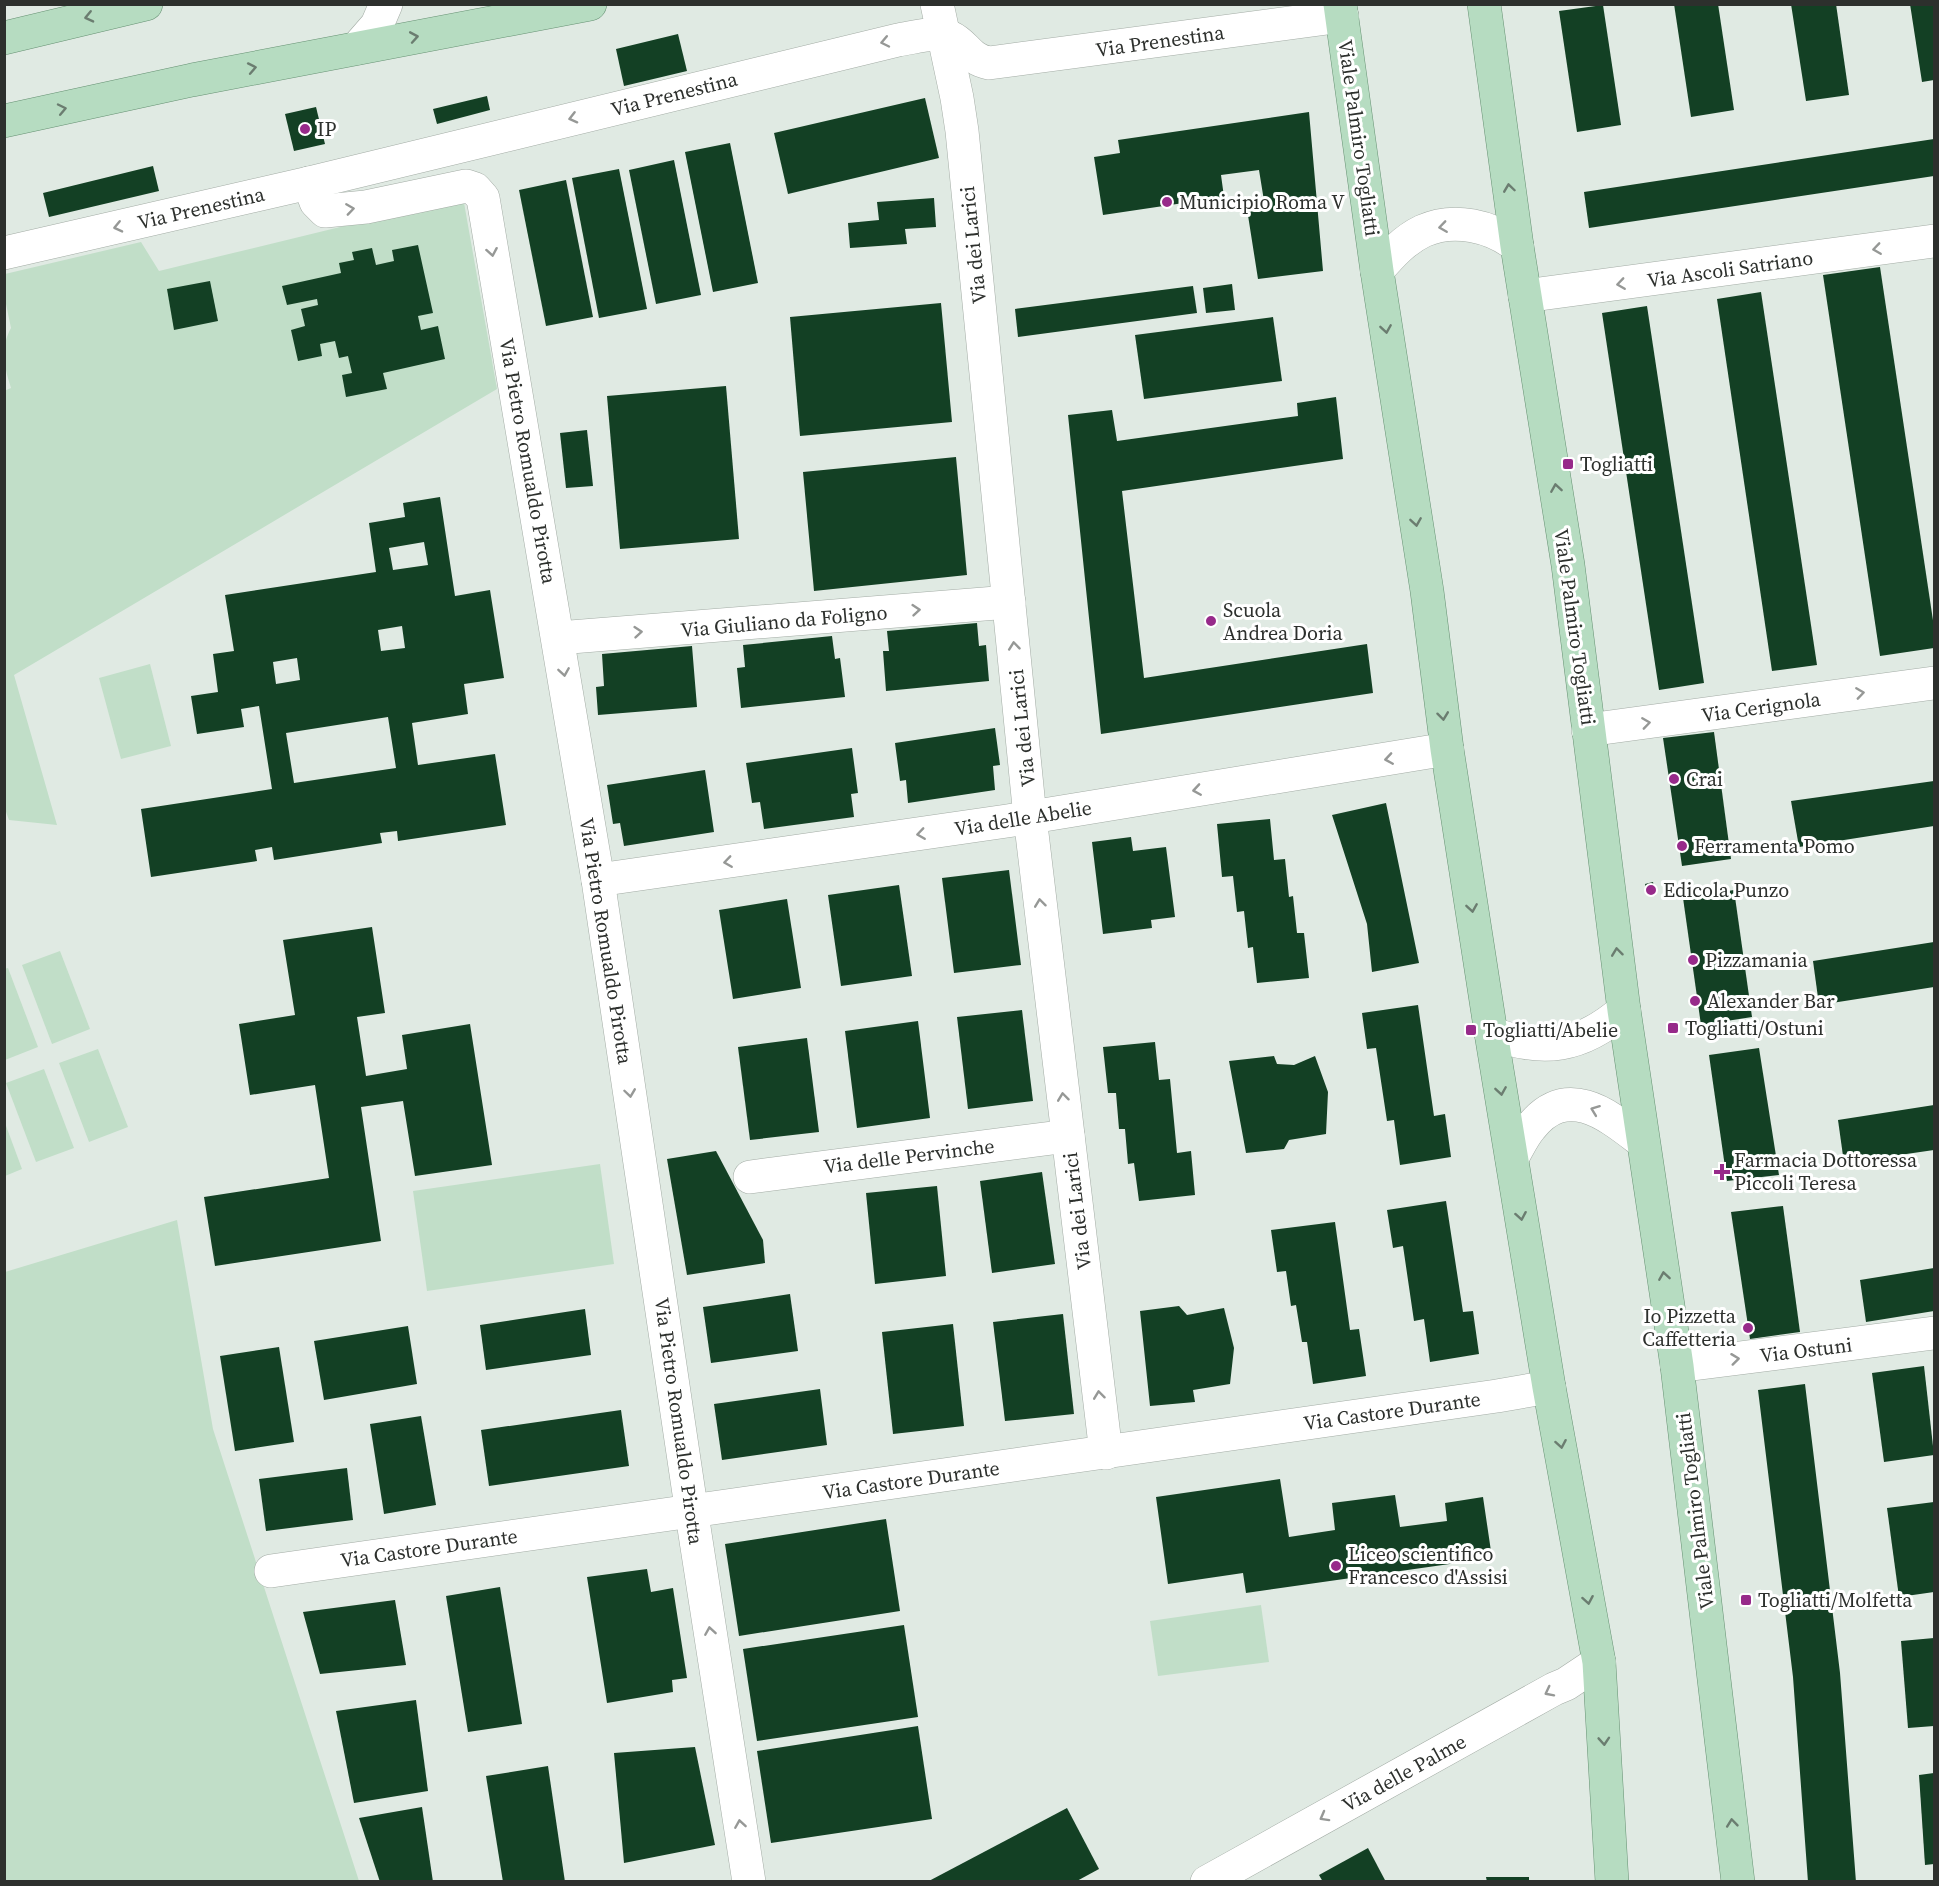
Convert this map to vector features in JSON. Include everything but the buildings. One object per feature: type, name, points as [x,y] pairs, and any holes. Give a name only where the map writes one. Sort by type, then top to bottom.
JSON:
[{"type":"main road","points":[[4,38],[147,4]]},
{"type":"main road","points":[[4,121],[192,80],[590,4]]},
{"type":"main road","name":"Viale Palmiro Togliatti","points":[[1485,5],[1517,246],[1568,565],[1624,1010],[1677,1366],[1738,1881]]},
{"type":"main road","name":"Viale Palmiro Togliatti","points":[[1341,10],[1377,271],[1427,591],[1447,749],[1491,1034],[1599,1662],[1612,1881]]},
{"type":"street","points":[[357,48],[377,25],[386,4]]},
{"type":"street","name":"Via Prenestina","points":[[4,253],[309,183],[898,40],[940,19],[953,38],[976,59],[989,63],[1341,10]]},
{"type":"street","name":"Via dei Larici","points":[[940,19],[956,89],[962,131],[1030,817],[1106,1453]]},
{"type":"street","name":"Via Pietro Romualdo Pirotta","points":[[309,183],[317,204],[325,211],[366,207],[466,186],[475,189],[483,198],[598,880],[749,1881]]},
{"type":"street","name":"Viale Palmiro Togliatti","points":[[1377,271],[1401,246],[1423,231],[1436,228],[1473,226],[1497,232],[1517,246]]},
{"type":"street","name":"Via Ascoli Satriano","points":[[1525,296],[1935,241]]},
{"type":"street","name":"Via Giuliano da Foligno","points":[[558,638],[1009,602]]},
{"type":"street","name":"Via Cerignola","points":[[1588,730],[1935,683]]},
{"type":"street","name":"Via delle Abelie","points":[[598,880],[1030,817],[1447,749]]},
{"type":"street","points":[[1491,1034],[1527,1044],[1561,1043],[1598,1031],[1624,1010]]},
{"type":"street","points":[[1512,1158],[1529,1129],[1541,1116],[1567,1105],[1590,1107],[1600,1111],[1643,1142]]},
{"type":"street","name":"Via delle Pervinche","points":[[750,1177],[1068,1136]]},
{"type":"street","name":"Via Ostuni","points":[[1677,1366],[1935,1333]]},
{"type":"street","name":"Via Castore Durante","points":[[271,1571],[1106,1453],[1550,1387]]},
{"type":"street","name":"Via delle Palme","points":[[1207,1881],[1566,1684],[1599,1662]]},
{"type":"green space","points":[[463,197],[497,389],[14,675],[57,825],[9,820],[5,809],[4,391],[11,388],[6,372],[4,350],[11,328],[5,299],[5,274],[141,242],[159,271]]},
{"type":"green space","points":[[150,664],[171,746],[121,759],[99,678]]},
{"type":"green space","points":[[60,951],[90,1029],[52,1044],[22,965]]},
{"type":"green space","points":[[8,968],[38,1047],[5,1060],[4,969]]},
{"type":"green space","points":[[98,1049],[128,1127],[89,1142],[59,1063]]},
{"type":"green space","points":[[44,1069],[74,1148],[36,1162],[6,1083]]},
{"type":"green space","points":[[5,1123],[22,1169],[4,1176]]},
{"type":"green space","points":[[600,1164],[614,1264],[427,1291],[413,1191]]},
{"type":"green space","points":[[177,1220],[213,1429],[359,1881],[5,1882],[5,1272]]},
{"type":"green space","points":[[1261,1605],[1269,1662],[1158,1676],[1150,1621]]},
{"type":"place","name":"IP","points":[[305,129]]},
{"type":"place","name":"Municipio Roma V","points":[[1167,202]]},
{"type":"place","name":"Togliatti","points":[[1568,464]]},
{"type":"place","name":"Scuola Andrea Doria","points":[[1211,621]]},
{"type":"place","name":"Crai","points":[[1674,779]]},
{"type":"place","name":"Ferramenta Pomo","points":[[1682,846]]},
{"type":"place","name":"Edicola Punzo","points":[[1651,890]]},
{"type":"place","name":"Pizzamania","points":[[1693,960]]},
{"type":"place","name":"Alexander Bar","points":[[1695,1001]]},
{"type":"place","name":"Togliatti/Ostuni","points":[[1673,1028]]},
{"type":"place","name":"Togliatti/Abelie","points":[[1471,1030]]},
{"type":"place","name":"Farmacia Dottoressa Piccoli Teresa","points":[[1722,1172]]},
{"type":"place","name":"Io Pizzetta Caffetteria","points":[[1748,1328]]},
{"type":"place","name":"Liceo scientifico Francesco d'Assisi","points":[[1336,1566]]},
{"type":"place","name":"Togliatti/Molfetta","points":[[1746,1600]]}]
